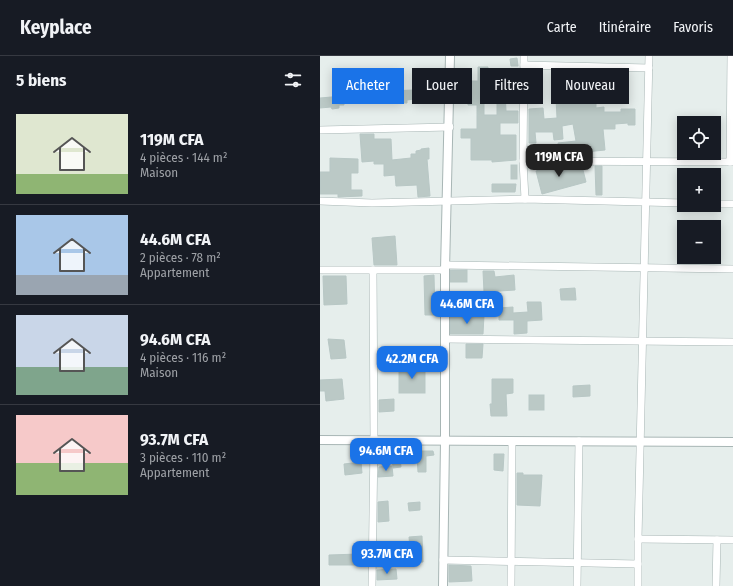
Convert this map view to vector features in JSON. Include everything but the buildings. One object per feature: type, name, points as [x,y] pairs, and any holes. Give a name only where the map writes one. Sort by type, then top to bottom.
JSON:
[{"type":"street","points":[[443,586],[446,201],[450,127],[450,56]]},
{"type":"street","points":[[524,56],[523,161],[525,199]]},
{"type":"street","points":[[638,586],[649,56]]},
{"type":"street","points":[[523,161],[732,162],[731,56]]},
{"type":"street","points":[[524,65],[649,68]]},
{"type":"street","points":[[320,130],[450,127]]},
{"type":"street","points":[[320,201],[372,202],[525,199],[677,203]]},
{"type":"street","points":[[721,204],[733,204]]},
{"type":"street","points":[[320,270],[446,268],[733,269]]},
{"type":"street","points":[[372,586],[374,441],[373,270]]},
{"type":"street","points":[[446,339],[733,342]]},
{"type":"street","points":[[320,440],[733,442]]},
{"type":"street","points":[[511,586],[512,441]]},
{"type":"street","points":[[577,586],[579,441]]},
{"type":"street","points":[[638,539],[733,540]]},
{"type":"street","points":[[716,586],[718,540]]},
{"type":"street","points":[[444,560],[638,564]]}]
